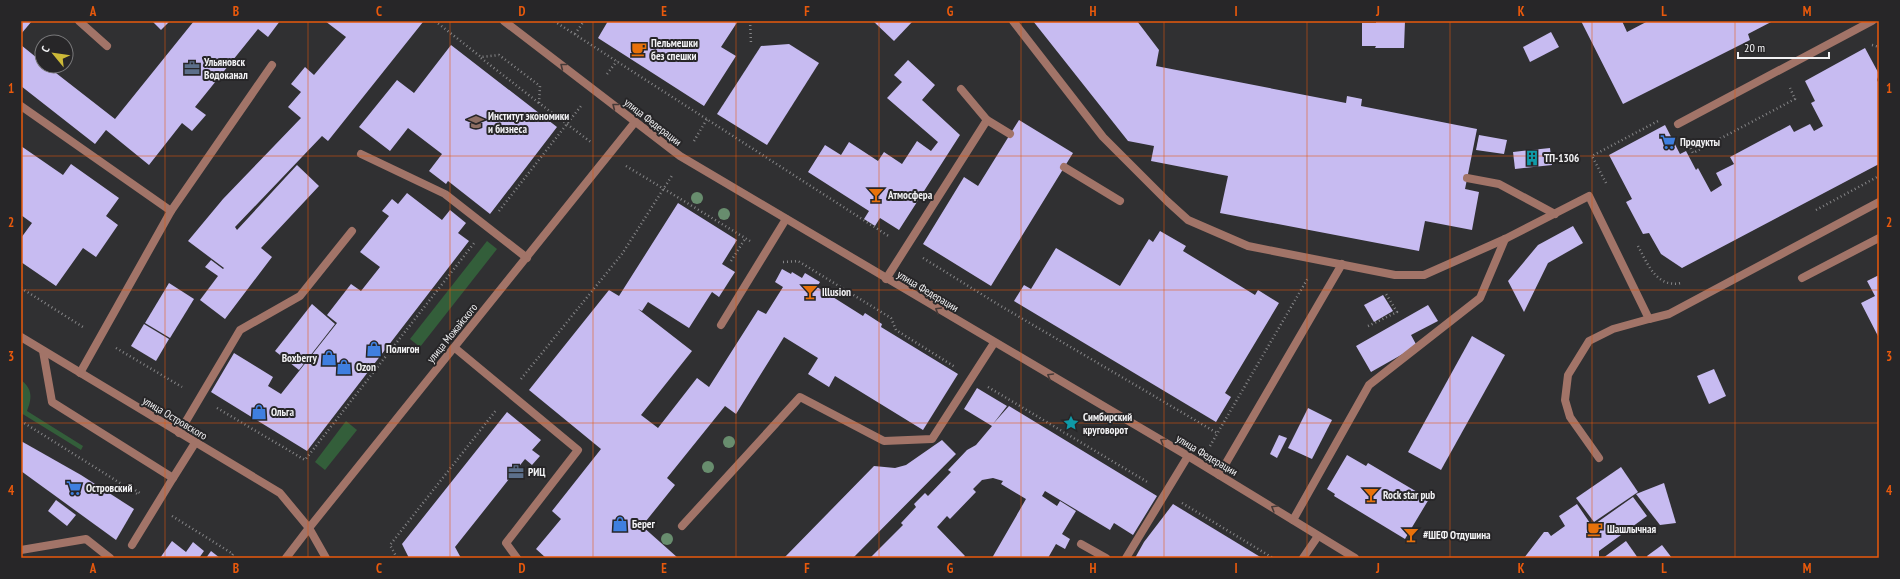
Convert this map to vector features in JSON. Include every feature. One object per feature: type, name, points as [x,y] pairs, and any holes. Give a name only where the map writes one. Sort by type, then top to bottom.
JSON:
[{"type":"street","points":[[80,21],[107,46]]},
{"type":"street","name":"улица Федерации","points":[[504,21],[680,156],[994,343],[1200,463],[1355,558]]},
{"type":"street","points":[[1013,21],[1103,137],[1188,220],[1248,246],[1395,275],[1424,275],[1505,239],[1589,196],[1650,319]]},
{"type":"street","points":[[1678,124],[1872,21]]},
{"type":"street","points":[[80,373],[171,211],[272,65]]},
{"type":"street","points":[[960,89],[987,120],[1010,134]]},
{"type":"street","points":[[21,106],[171,211]]},
{"type":"street","points":[[886,279],[987,120]]},
{"type":"street","name":"улица Можайского","points":[[286,558],[635,122]]},
{"type":"street","points":[[361,154],[445,194],[526,258]]},
{"type":"street","points":[[1064,167],[1120,201]]},
{"type":"street","points":[[1467,178],[1499,184],[1555,214]]},
{"type":"street","points":[[1599,458],[1570,417],[1566,400],[1568,375],[1589,341],[1613,329],[1669,314],[1879,202]]},
{"type":"street","points":[[721,325],[786,219]]},
{"type":"street","points":[[179,433],[240,330],[300,296],[352,231]]},
{"type":"street","points":[[1802,278],[1879,238]]},
{"type":"street","points":[[1293,520],[1370,385],[1480,298],[1505,239]]},
{"type":"street","points":[[1219,475],[1342,264]]},
{"type":"street","name":"улица Островского","points":[[22,339],[280,493],[309,528],[326,558]]},
{"type":"street","points":[[682,526],[800,397],[884,441],[932,439],[994,343]]},
{"type":"street","points":[[455,348],[578,450],[506,542],[517,558]]},
{"type":"street","points":[[43,351],[52,402],[173,478]]},
{"type":"street","points":[[132,545],[195,443]]},
{"type":"street","points":[[1126,558],[1188,456]]},
{"type":"street","points":[[1303,558],[1318,536]]},
{"type":"street","points":[[21,550],[86,539],[110,558]]},
{"type":"street","points":[[1081,544],[1106,558]]},
{"type":"path","points":[[397,558],[390,545],[622,254],[663,189],[609,156],[435,21]]},
{"type":"path","points":[[554,21],[998,305],[1217,433]]},
{"type":"path","points":[[575,34],[584,21]]},
{"type":"path","points":[[750,21],[751,43]]},
{"type":"path","points":[[1868,43],[1879,47]]},
{"type":"path","points":[[481,57],[499,54],[540,86],[540,103]]},
{"type":"path","points":[[1678,124],[1693,153],[1795,99],[1787,82]]},
{"type":"path","points":[[21,288],[99,338],[305,460],[594,90]]},
{"type":"path","points":[[1606,184],[1592,156],[1637,132]]},
{"type":"path","points":[[1811,213],[1879,176]]},
{"type":"path","points":[[731,261],[745,239]]},
{"type":"path","points":[[1635,239],[1649,267],[1659,279],[1669,284],[1681,284],[1687,280]]},
{"type":"path","points":[[1200,463],[1318,260]]},
{"type":"path","points":[[1368,326],[1397,312],[1385,292]]},
{"type":"path","points":[[21,421],[139,495]]},
{"type":"path","points":[[126,487],[127,485],[147,497],[146,499],[156,506],[233,554],[230,558]]},
{"type":"green space","points":[[487,241],[497,249],[420,347],[410,339]]},
{"type":"green space","points":[[21,380],[28,387],[30,394],[30,402],[27,411],[83,446],[81,450],[21,413]]},
{"type":"green space","points":[[346,421],[357,430],[325,470],[315,462]]},
{"type":"building","points":[[21,21],[32,21],[21,34]]},
{"type":"building","points":[[152,21],[170,21],[161,30]]},
{"type":"building","name":"Ульяновск Водоканал","points":[[194,21],[280,21],[268,37],[258,29],[195,107],[206,115],[192,131],[182,123],[149,165],[106,130],[95,144],[21,86],[21,45],[34,56],[34,74],[57,74],[115,119]]},
{"type":"building","points":[[325,21],[423,22],[328,141],[322,136],[235,227],[237,230],[297,165],[319,186],[261,248],[272,257],[225,319],[200,300],[218,276],[205,267],[211,260],[223,269],[224,268],[188,241],[223,199],[301,118],[288,107],[301,92],[291,84],[305,67],[314,75],[346,37]]},
{"type":"building","points":[[608,21],[738,21],[721,47],[736,56],[704,106],[598,38]]},
{"type":"building","points":[[873,21],[913,21],[894,41]]},
{"type":"building","points":[[1033,21],[1137,21],[1159,50],[1156,66],[1346,103],[1347,96],[1362,99],[1361,106],[1477,129],[1465,189],[1479,192],[1472,230],[1425,221],[1419,251],[1220,213],[1228,176],[1151,161],[1154,146],[1128,141]]},
{"type":"building","points":[[1376,21],[1405,21],[1404,48],[1375,48],[1376,46],[1362,46],[1362,23],[1376,23]]},
{"type":"building","points":[[1581,21],[1622,21],[1627,32],[1648,21],[1773,21],[1748,34],[1750,40],[1623,104]]},
{"type":"building","points":[[1551,32],[1559,47],[1530,62],[1523,47]]},
{"type":"building","points":[[789,44],[819,63],[767,145],[717,114],[761,46]]},
{"type":"building","name":"Институт экономики и бизнеса","points":[[451,45],[557,127],[490,214],[448,181],[446,184],[429,171],[442,154],[408,128],[390,151],[359,127],[397,80],[414,93]]},
{"type":"building","points":[[1865,48],[1879,74],[1877,80],[1879,84],[1879,164],[1682,268],[1661,254],[1649,233],[1643,234],[1626,202],[1632,199],[1609,155],[1665,125],[1680,154],[1686,151],[1696,170],[1698,168],[1711,192],[1722,185],[1716,173],[1734,164],[1730,157],[1790,125],[1794,132],[1810,124],[1814,131],[1823,126],[1811,103],[1815,101],[1805,81]]},
{"type":"building","points":[[908,60],[935,85],[922,100],[960,135],[899,230],[880,218],[875,226],[864,219],[869,211],[808,172],[825,145],[841,155],[849,142],[878,161],[884,152],[902,164],[917,141],[931,151],[938,142],[887,98],[902,82],[894,75]]},
{"type":"building","points":[[1019,120],[1073,153],[991,286],[923,244],[964,177],[978,186]]},
{"type":"building","points":[[1479,135],[1507,140],[1504,154],[1476,150]]},
{"type":"building","points":[[21,146],[63,175],[71,164],[119,198],[106,216],[118,225],[96,257],[83,248],[56,286],[21,262],[21,238],[32,223],[21,215]]},
{"type":"building","name":"ТП-1306","points":[[1550,148],[1552,165],[1515,169],[1513,152]]},
{"type":"building","points":[[407,193],[442,220],[450,210],[466,223],[458,233],[469,241],[307,451],[211,392],[234,353],[273,377],[268,386],[281,394],[337,323],[327,315],[351,284],[361,291],[380,267],[360,252],[389,216],[382,211],[392,199],[398,204]]},
{"type":"building","points":[[678,203],[737,240],[722,264],[735,272],[719,297],[712,292],[689,328],[648,302],[642,311],[638,309],[692,351],[641,415],[658,428],[697,378],[709,387],[758,310],[766,314],[783,287],[775,282],[782,269],[791,274],[792,272],[802,278],[805,273],[820,282],[817,287],[863,316],[865,313],[882,324],[881,327],[958,374],[923,430],[835,376],[829,387],[808,374],[818,358],[784,337],[736,414],[725,406],[667,478],[675,485],[642,526],[678,558],[546,558],[536,549],[561,519],[552,511],[601,449],[529,390],[609,290],[619,296]]},
{"type":"building","points":[[1573,226],[1583,243],[1548,263],[1524,312],[1508,281],[1538,245]]},
{"type":"building","points":[[1160,231],[1186,246],[1183,251],[1255,295],[1258,290],[1279,303],[1225,393],[1231,397],[1216,422],[1014,301],[1024,285],[1031,289],[1056,248],[1120,286],[1149,239],[1153,242]]},
{"type":"building","points":[[1879,275],[1879,338],[1861,303],[1875,296],[1867,281]]},
{"type":"building","points":[[169,283],[194,299],[170,338],[145,323]]},
{"type":"building","points":[[1383,295],[1393,311],[1374,322],[1364,305]]},
{"type":"building","points":[[312,304],[335,324],[299,370],[275,351]]},
{"type":"building","points":[[1428,305],[1438,321],[1411,335],[1417,346],[1371,372],[1356,346]]},
{"type":"building","points":[[144,324],[169,339],[156,361],[131,346]]},
{"type":"building","points":[[1472,336],[1505,355],[1441,470],[1408,452]]},
{"type":"building","points":[[1714,369],[1726,396],[1709,404],[1697,376]]},
{"type":"building","points":[[977,388],[1007,406],[993,424],[1009,406],[1157,496],[1133,535],[1114,523],[1110,530],[1045,491],[1042,496],[1057,506],[1060,501],[1076,511],[1062,534],[1070,539],[1065,549],[1056,544],[1048,558],[992,558],[1026,499],[1001,484],[1003,481],[993,478],[982,480],[973,489],[976,492],[950,519],[947,516],[937,527],[965,556],[963,558],[870,558],[903,525],[901,523],[916,507],[914,504],[925,493],[928,496],[951,472],[948,470],[967,450],[976,445],[992,426],[964,409]]},
{"type":"building","points":[[1308,408],[1332,420],[1312,459],[1288,448]]},
{"type":"building","points":[[507,412],[541,440],[532,450],[540,456],[532,465],[525,459],[455,547],[461,558],[409,558],[402,544]]},
{"type":"building","points":[[1279,435],[1287,438],[1277,458],[1270,454]]},
{"type":"building","points":[[942,440],[956,454],[853,558],[784,558],[874,466],[895,468],[906,465]]},
{"type":"building","name":"Островский","points":[[21,441],[81,475],[134,509],[116,540],[21,471]]},
{"type":"building","points":[[1347,455],[1366,466],[1368,463],[1429,499],[1405,539],[1334,496],[1335,494],[1327,489]]},
{"type":"building","points":[[1621,467],[1638,492],[1594,522],[1576,498]]},
{"type":"building","points":[[1664,483],[1676,523],[1660,525],[1636,494]]},
{"type":"building","name":"Шашлычная","points":[[1633,497],[1647,516],[1599,551],[1599,558],[1524,558],[1544,532],[1548,532],[1551,536],[1565,526],[1559,516],[1577,504],[1592,526]]},
{"type":"building","points":[[56,500],[76,515],[67,526],[48,511]]},
{"type":"building","points":[[1173,504],[1262,558],[1135,558],[1144,542]]},
{"type":"building","points":[[172,541],[186,552],[193,542],[204,551],[199,558],[160,558]]},
{"type":"building","name":"Шашлычная","points":[[1626,541],[1638,558],[1603,558]]},
{"type":"building","points":[[1662,545],[1672,558],[1648,558],[1647,556]]},
{"type":"building","points":[[211,551],[220,558],[206,558]]},
{"type":"place","name":"Пельмешки без спешки","points":[[639,49]]},
{"type":"place","name":"Ульяновск Водоканал","points":[[192,68]]},
{"type":"place","name":"Институт экономики и бизнеса","points":[[476,122]]},
{"type":"place","name":"Продукты","points":[[1668,142]]},
{"type":"place","name":"ТП-1306","points":[[1532,158]]},
{"type":"place","name":"Атмосфера","points":[[876,195]]},
{"type":"place","name":"Illusion","points":[[810,292]]},
{"type":"place","name":"Полигон","points":[[374,349]]},
{"type":"place","name":"Boxberry","points":[[329,358]]},
{"type":"place","name":"Ozon","points":[[344,367]]},
{"type":"place","name":"Ольга","points":[[259,412]]},
{"type":"place","name":"Симбирский круговорот","points":[[1071,423]]},
{"type":"place","name":"РИЦ","points":[[516,472]]},
{"type":"place","name":"Островский","points":[[74,488]]},
{"type":"place","name":"Rock star pub","points":[[1371,495]]},
{"type":"place","name":"Берег","points":[[620,524]]},
{"type":"place","name":"Шашлычная","points":[[1595,529]]},
{"type":"place","name":"#ШЕФ Отдушина","points":[[1411,535]]}]
